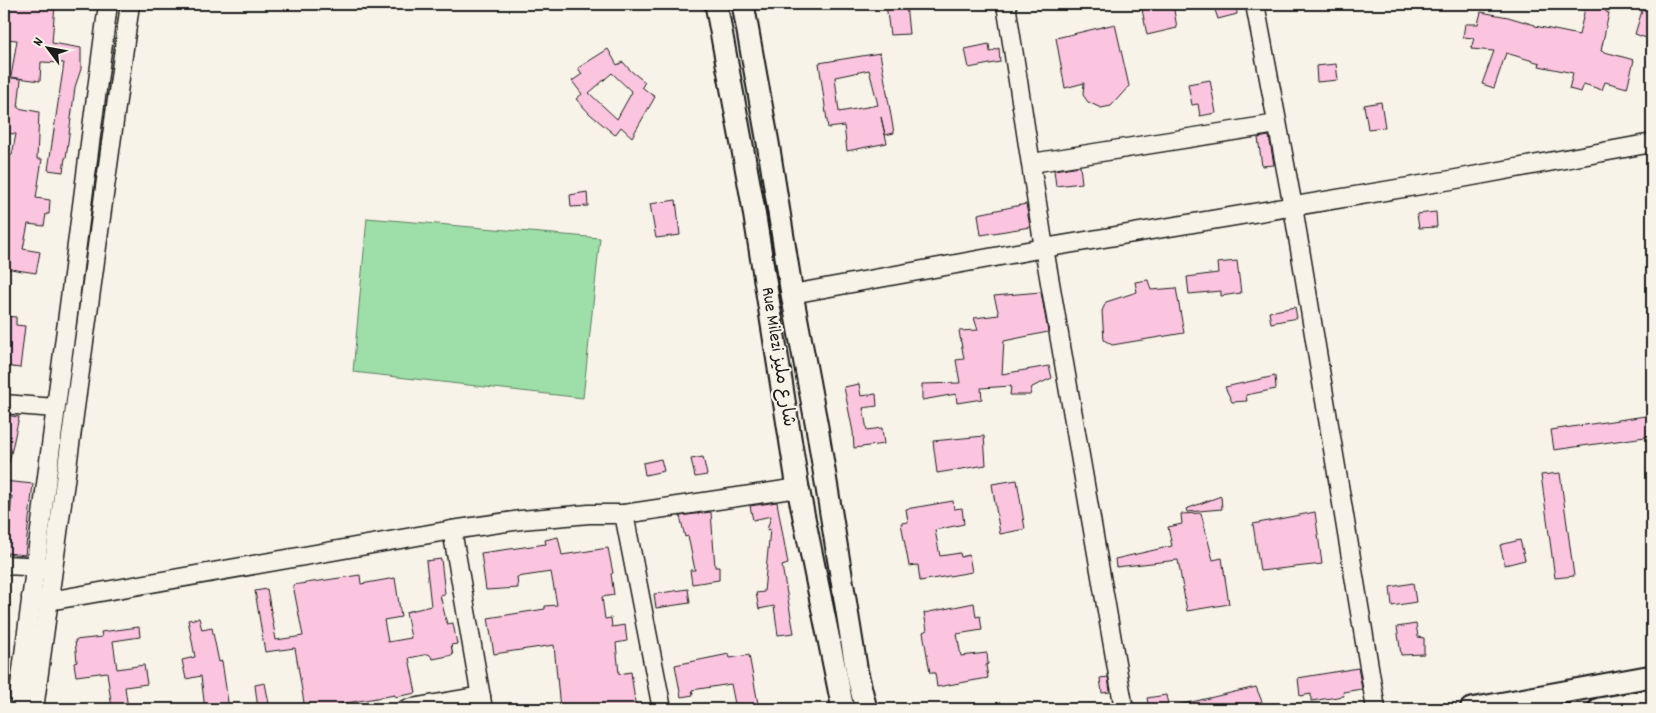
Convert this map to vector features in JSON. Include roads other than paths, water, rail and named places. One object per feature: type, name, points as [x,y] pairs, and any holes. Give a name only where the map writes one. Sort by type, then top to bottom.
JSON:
[{"type":"street","points":[[17,709],[108,4]]},
{"type":"street","points":[[34,709],[130,4]]},
{"type":"street","name":"Rue Milezi شارع مليز","points":[[716,4],[753,205],[798,488],[843,709]]},
{"type":"street","name":"Rue Milezi شارع مليز","points":[[743,4],[792,294],[817,427],[857,673],[866,709]]},
{"type":"street","points":[[1006,4],[1044,248],[1124,709]]},
{"type":"street","points":[[1255,4],[1293,207],[1376,709]]},
{"type":"street","points":[[1032,163],[1277,124]]},
{"type":"street","points":[[792,294],[1044,248],[1451,180],[1652,143]]},
{"type":"street","points":[[4,404],[55,408]]},
{"type":"street","points":[[32,597],[49,601],[452,530],[521,520],[579,515],[624,514],[798,488]]},
{"type":"street","points":[[624,514],[662,709]]},
{"type":"street","points":[[406,709],[482,703],[452,530]]},
{"type":"street","points":[[4,564],[54,568]]},
{"type":"street","points":[[1471,709],[1652,676]]},
{"type":"street","points":[[1599,709],[1652,700]]}]
